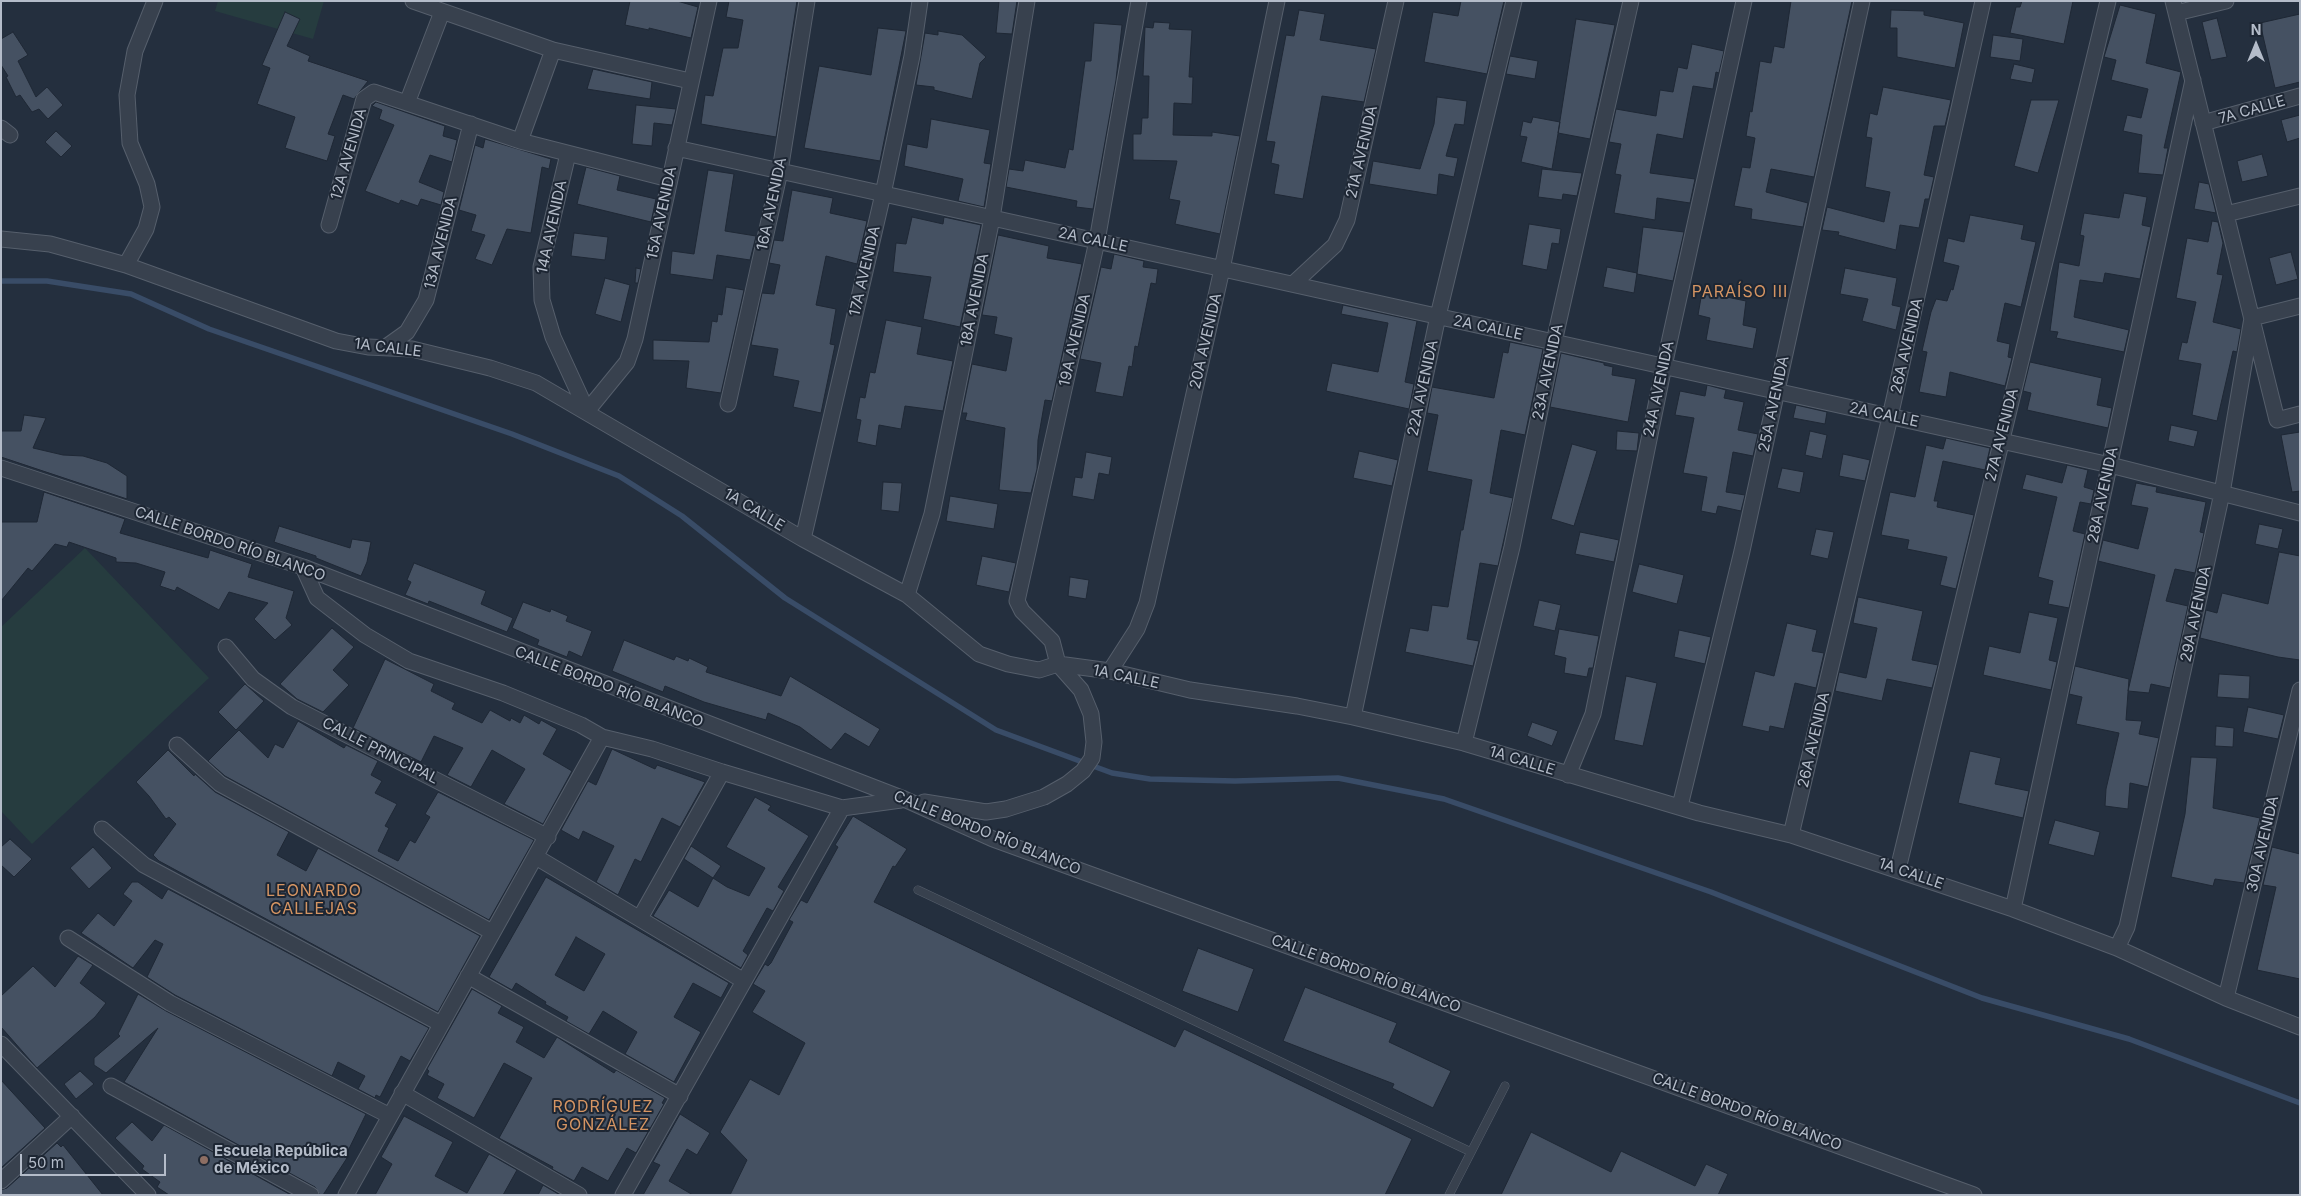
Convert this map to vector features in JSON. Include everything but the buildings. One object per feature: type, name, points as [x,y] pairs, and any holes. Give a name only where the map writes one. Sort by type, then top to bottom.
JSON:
[{"type":"street","points":[[126,265],[146,229],[152,207],[147,184],[130,143],[127,95],[134,51],[155,1]]},
{"type":"street","points":[[414,1],[553,50],[690,81]]},
{"type":"street","name":"15A AVENIDA","points":[[587,411],[627,362],[635,339],[709,1]]},
{"type":"street","name":"16A AVENIDA","points":[[728,404],[780,171],[807,1]]},
{"type":"street","name":"17A AVENIDA","points":[[803,539],[883,194],[912,56],[920,1]]},
{"type":"street","name":"18A AVENIDA","points":[[907,595],[932,514],[992,218],[1027,1]]},
{"type":"street","name":"19A AVENIDA","points":[[1058,664],[1052,641],[1022,611],[1017,601],[1097,241],[1139,1]]},
{"type":"street","name":"20A AVENIDA","points":[[1110,671],[1137,629],[1147,603],[1222,269],[1278,1]]},
{"type":"street","name":"21A AVENIDA","points":[[1293,284],[1335,245],[1347,220],[1396,1]]},
{"type":"street","name":"22A AVENIDA","points":[[1353,717],[1438,316],[1514,1]]},
{"type":"street","name":"23A AVENIDA","points":[[1464,743],[1512,547],[1554,342],[1631,1]]},
{"type":"street","name":"24A AVENIDA","points":[[1568,775],[1593,714],[1664,366],[1744,1]]},
{"type":"street","name":"25A AVENIDA","points":[[1680,806],[1742,550],[1862,1]]},
{"type":"street","name":"26A AVENIDA","points":[[1791,835],[1890,417],[1983,1]]},
{"type":"street","name":"27A AVENIDA","points":[[1898,869],[2108,1]]},
{"type":"street","points":[[2226,1],[2175,7],[2277,420],[2300,414]]},
{"type":"street","points":[[442,12],[407,103],[520,141],[669,179]]},
{"type":"street","points":[[520,141],[553,50]]},
{"type":"street","name":"28A AVENIDA","points":[[2013,909],[2193,80]]},
{"type":"street","name":"12A AVENIDA","points":[[328,226],[364,99],[374,92],[407,103]]},
{"type":"street","name":"7A CALLE","points":[[2204,124],[2300,96]]},
{"type":"street","name":"13A AVENIDA","points":[[386,347],[407,332],[426,300],[471,124]]},
{"type":"street","name":"2A CALLE","points":[[676,148],[2110,465],[2300,513]]},
{"type":"street","name":"14A AVENIDA","points":[[568,154],[541,267],[542,300],[553,337],[587,411]]},
{"type":"street","points":[[2226,214],[2300,196]]},
{"type":"street","name":"1A CALLE","points":[[1,239],[50,244],[126,265],[336,341],[412,348],[490,368],[536,383],[587,411],[803,539],[907,595],[979,654],[1008,664],[1039,670],[1058,664],[1110,671],[1190,690],[1297,706],[1353,717],[1464,743],[1568,775],[1791,835],[1898,869],[2117,948],[2226,998],[2300,1027]]},
{"type":"street","points":[[2252,318],[2300,306]]},
{"type":"street","name":"29A AVENIDA","points":[[2117,948],[2127,926],[2131,909],[2222,493],[2252,318]]},
{"type":"street","name":"CALLE BORDO RÍO BLANCO","points":[[1,468],[303,567],[904,799],[993,839],[1974,1195]]},
{"type":"street","points":[[303,567],[317,598],[365,635],[409,661],[503,693],[581,725],[602,737],[652,749],[842,808],[904,799],[986,812],[1006,809],[1044,797],[1067,784],[1083,771],[1092,758],[1094,742],[1091,714],[1082,690],[1058,664]]},
{"type":"street","name":"CALLE PRINCIPAL","points":[[226,647],[253,679],[292,707],[548,837]]},
{"type":"street","name":"30A AVENIDA","points":[[2226,998],[2300,690]]},
{"type":"street","points":[[346,1195],[492,932],[548,837],[602,737]]},
{"type":"street","points":[[177,745],[220,784],[492,932]]},
{"type":"street","points":[[640,918],[722,772]]},
{"type":"street","points":[[622,1195],[842,808]]},
{"type":"street","points":[[102,829],[144,865],[441,1024]]},
{"type":"street","points":[[536,857],[744,981]]},
{"type":"street","points":[[68,938],[170,1003],[390,1116]]},
{"type":"street","points":[[468,976],[680,1096]]},
{"type":"street","points":[[1,1044],[148,1195]]},
{"type":"street","points":[[111,1086],[310,1195]]},
{"type":"street","points":[[402,1094],[579,1195]]},
{"type":"street","points":[[1,1181],[72,1116]]},
{"type":"lane","points":[[918,890],[1469,1151]]},
{"type":"lane","points":[[1448,1195],[1469,1151],[1505,1086]]},
{"type":"green space","points":[[218,1],[324,1],[313,39],[215,11]]},
{"type":"green space","points":[[85,548],[209,678],[32,844],[1,811],[1,627]]},
{"type":"waterway","points":[[1,281],[47,281],[131,294],[209,329],[512,434],[619,476],[682,516],[785,598],[996,730],[1112,773],[1150,779],[1235,781],[1338,778],[1444,799],[1711,892],[1982,998],[2129,1039],[2300,1103]]},
{"type":"place","name":"Escuela República de México","points":[[204,1160]]},
{"type":"district","name":"PARAÍSO III","points":[[1740,292]]},
{"type":"district","name":"LEONARDO CALLEJAS","points":[[314,900]]},
{"type":"district","name":"RODRÍGUEZ GONZÁLEZ","points":[[603,1116]]}]
